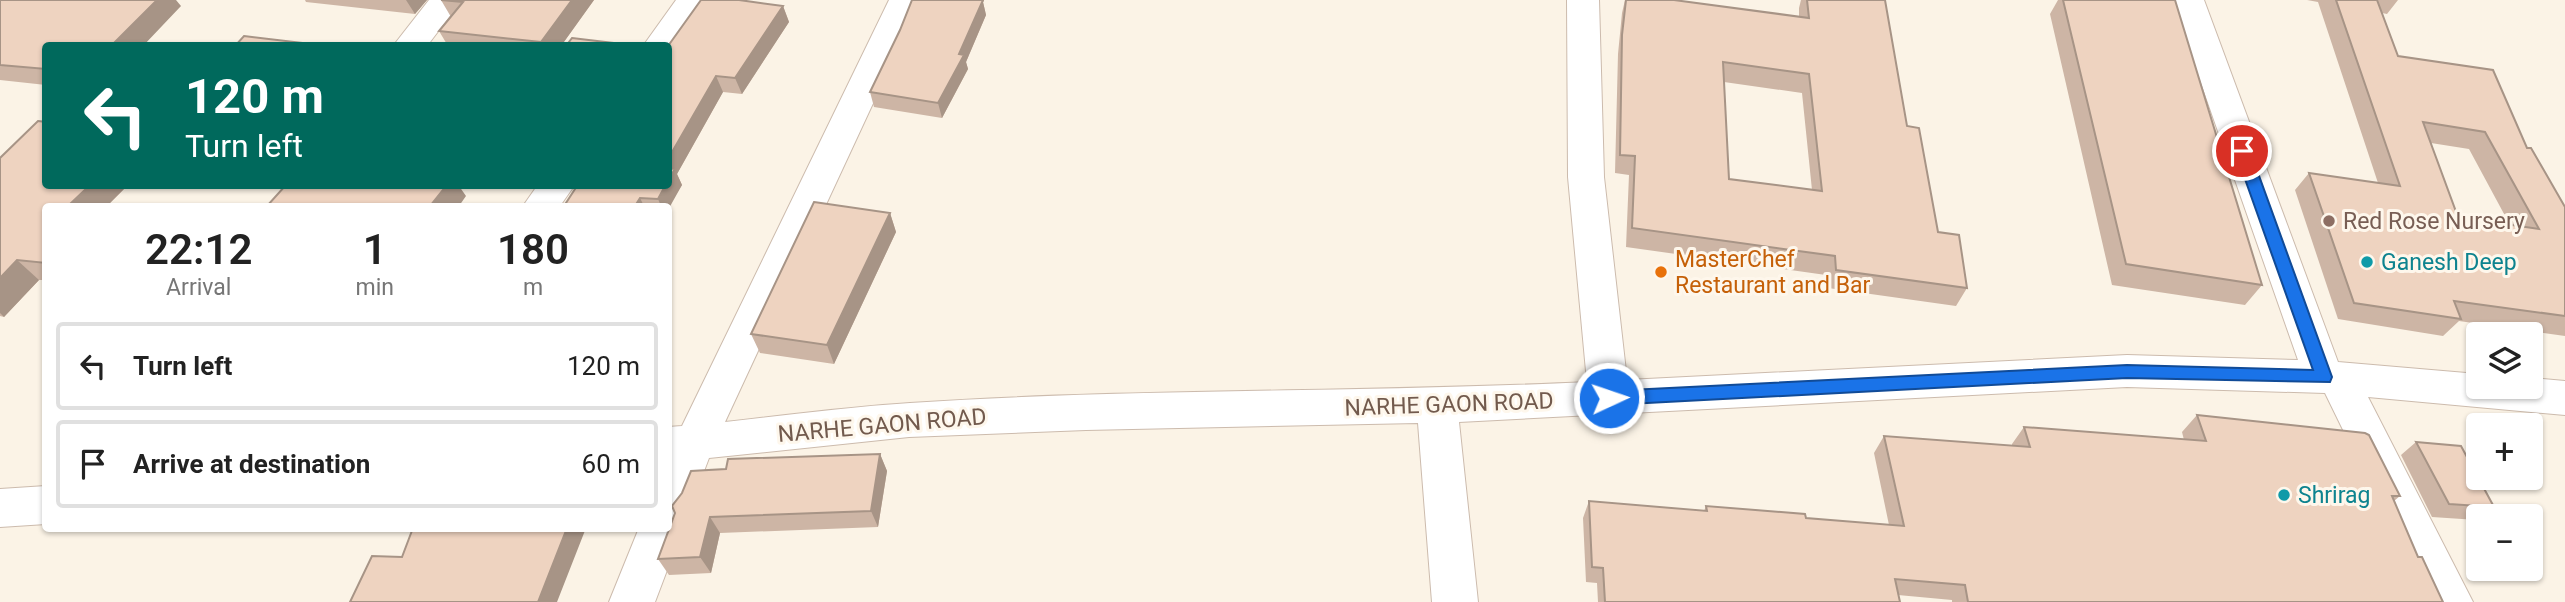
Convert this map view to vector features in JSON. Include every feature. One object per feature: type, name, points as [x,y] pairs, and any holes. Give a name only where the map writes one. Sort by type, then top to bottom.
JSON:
[{"type":"street","points":[[412,42],[446,0]]},
{"type":"street","points":[[662,42],[692,0]]},
{"type":"street","points":[[672,489],[682,443],[905,0]]},
{"type":"street","points":[[1583,0],[1586,177],[1609,398]]},
{"type":"street","points":[[2188,0],[2331,378],[2450,602]]},
{"type":"street","name":"NARHE GAON ROAD","points":[[682,443],[909,419],[1437,406],[2127,371],[2331,378],[2565,398]]},
{"type":"street","points":[[1437,406],[1455,602]]},
{"type":"street","points":[[632,602],[659,532]]},
{"type":"building","points":[[0,0],[157,0],[115,42],[42,42],[42,69],[0,65]]},
{"type":"building","points":[[441,0],[572,0],[541,42],[439,31],[463,2]]},
{"type":"building","points":[[701,0],[739,0],[783,6],[735,78],[716,76],[672,152],[671,42]]},
{"type":"building","points":[[912,0],[983,0],[959,54],[964,55],[938,103],[870,92]]},
{"type":"building","points":[[1626,0],[1674,0],[1809,18],[1807,0],[1885,0],[1907,126],[1919,128],[1938,232],[1959,235],[1967,288],[1836,270],[1835,256],[1632,228],[1635,156],[1620,155],[1622,35]],"holes":[[[1723,62],[1809,74],[1822,191],[1729,179]]]},
{"type":"building","points":[[2063,0],[2175,0],[2262,285],[2126,264]]},
{"type":"building","points":[[2336,0],[2377,0],[2398,56],[2493,70],[2527,148],[2531,148],[2565,207],[2565,316],[2454,301],[2461,319],[2354,303],[2309,173],[2400,186]],"holes":[[[2423,122],[2485,132],[2539,229],[2458,217]]]},
{"type":"building","points":[[244,36],[294,42],[239,42]]},
{"type":"building","points":[[572,38],[606,42],[569,42]]},
{"type":"building","points":[[38,121],[42,122],[42,189],[86,189],[71,203],[42,203],[42,263],[17,260],[0,278],[0,158]]},
{"type":"building","points":[[282,189],[444,189],[432,203],[270,203]]},
{"type":"building","points":[[575,189],[663,189],[658,199],[640,198],[637,203],[566,203]]},
{"type":"building","points":[[814,202],[890,213],[827,345],[751,334]]},
{"type":"building","points":[[2197,415],[2369,435],[2400,496],[2392,496],[2418,557],[2422,557],[2443,602],[1968,602],[1965,585],[1895,579],[1900,602],[1605,602],[1603,568],[1592,567],[1589,501],[1707,511],[1706,506],[1904,526],[1884,436],[2030,447],[2024,427],[2206,441]]},
{"type":"building","points":[[2416,442],[2461,446],[2466,455],[2466,490],[2485,490],[2492,504],[2449,504]]},
{"type":"building","points":[[880,454],[871,511],[710,517],[700,557],[658,559],[668,532],[672,532],[675,513],[672,506],[682,493],[691,471],[726,469],[728,459]]},
{"type":"building","points":[[411,532],[565,532],[538,602],[350,602],[372,556],[402,557]]},
{"type":"place","name":"Red Rose Nursery","points":[[2329,221]]},
{"type":"place","name":"Ganesh Deep","points":[[2367,262]]},
{"type":"place","name":"MasterChef Restaurant and Bar","points":[[1661,272]]},
{"type":"place","name":"Shrirag","points":[[2284,495]]},
{"type":"route","points":[[1609,398],[2127,371],[2324,377],[2242,151]]}]
